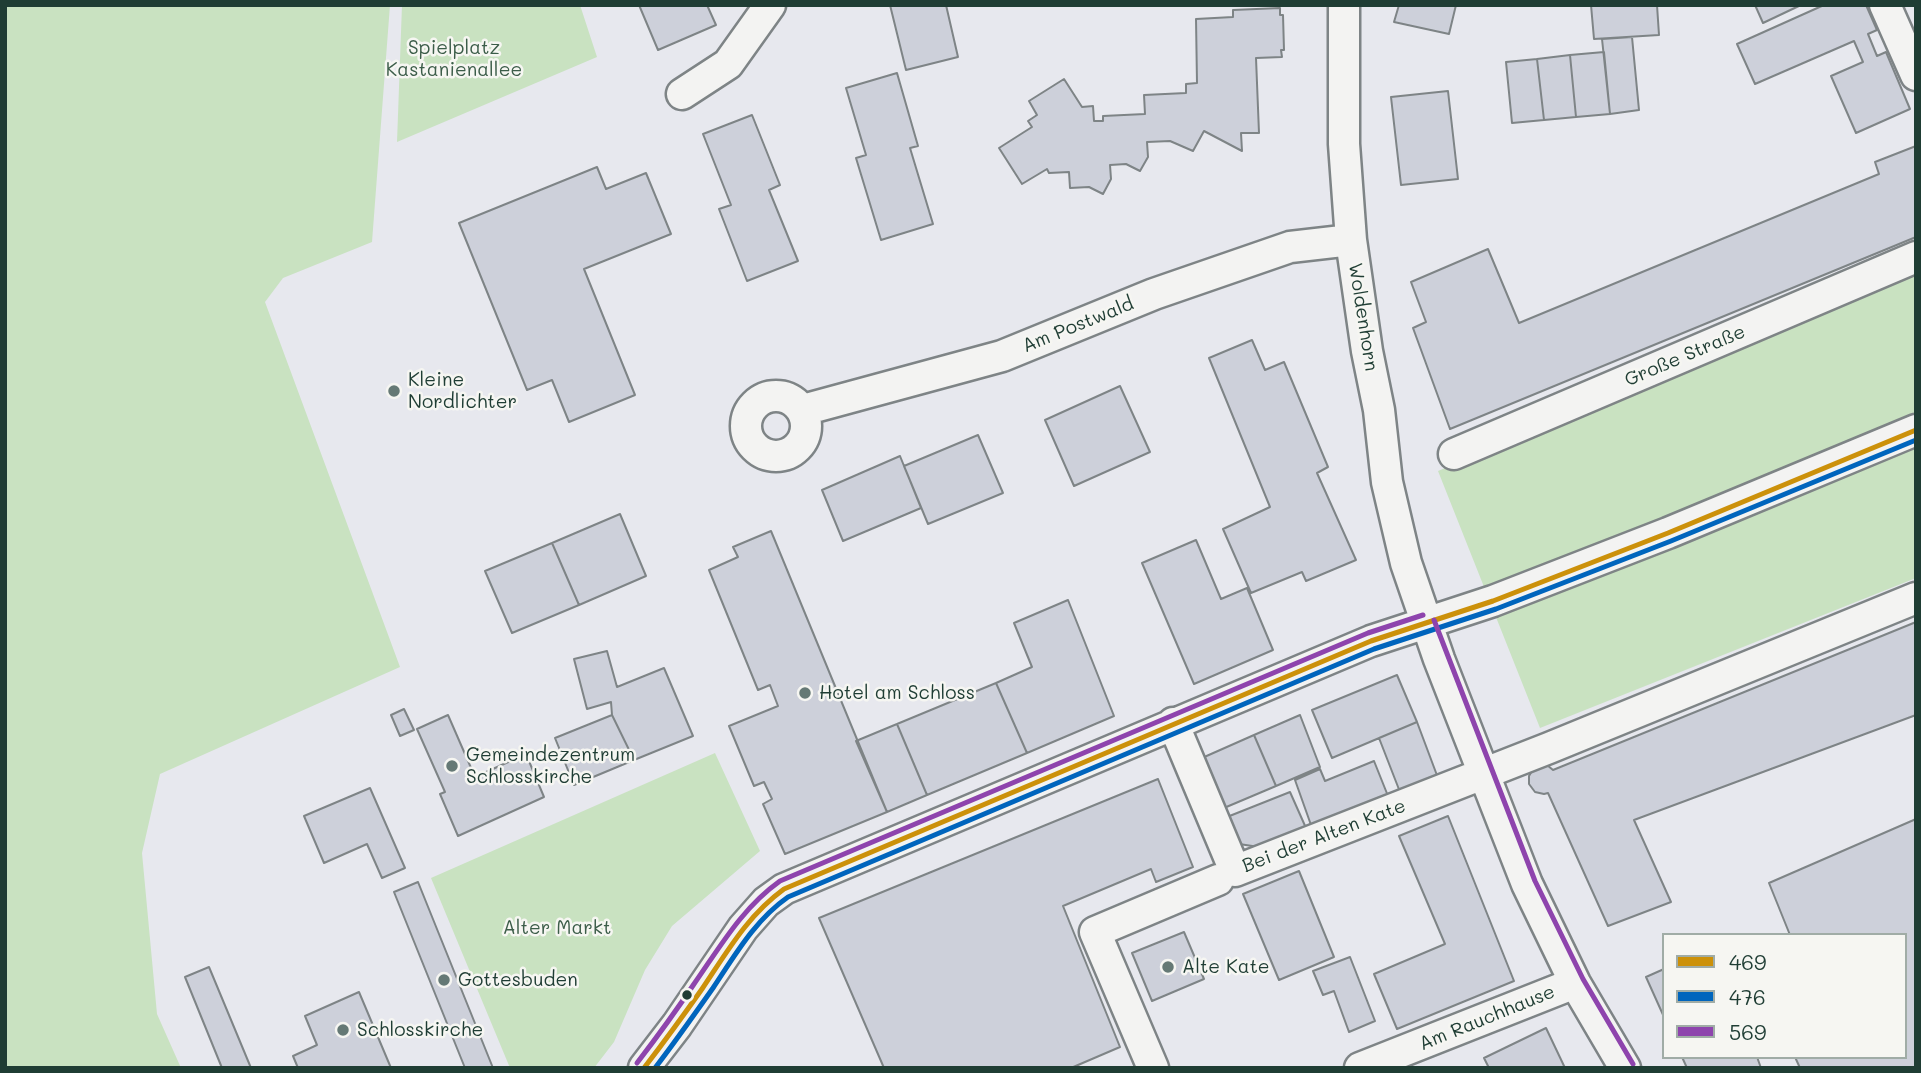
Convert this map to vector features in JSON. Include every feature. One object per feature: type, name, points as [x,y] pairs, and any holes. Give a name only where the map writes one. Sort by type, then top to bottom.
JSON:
[{"type":"street","points":[[682,94],[728,64],[769,5]]},
{"type":"street","name":"Woldenhorn","points":[[1344,5],[1344,144],[1352,240],[1367,351],[1379,410],[1387,482],[1406,563],[1426,623],[1527,884],[1575,983],[1625,1068]]},
{"type":"street","points":[[1885,5],[1916,75]]},
{"type":"street","name":"Am Postwald","points":[[803,410],[1002,356],[1154,294],[1290,247],[1352,240]]},
{"type":"street","name":"Große Straße","points":[[1454,454],[1916,257]]},
{"type":"street","points":[[645,1068],[743,928],[766,902],[783,889],[1371,640],[1493,601],[1656,538],[1916,430]]},
{"type":"street","points":[[1483,774],[1916,598]]},
{"type":"street","name":"Bei der Alten Kate","points":[[1173,723],[1235,871],[1483,774]]},
{"type":"street","name":"Bei der Alten Kate","points":[[1153,1068],[1095,932],[1217,880]]},
{"type":"street","name":"Am Rauchhause","points":[[1360,1068],[1575,983]]},
{"type":"green space","points":[[5,5],[390,5],[372,242],[283,278],[265,302],[400,667],[160,774],[142,853],[157,1014],[181,1068],[5,1068]]},
{"type":"green space","name":"Spielplatz Kastanienallee","points":[[402,5],[580,5],[597,57],[397,142]]},
{"type":"green space","points":[[1916,272],[1916,578],[1540,728],[1438,471]]},
{"type":"green space","name":"Alter Markt","points":[[715,753],[760,851],[672,926],[645,970],[614,1042],[594,1068],[510,1068],[431,878]]},
{"type":"building","points":[[639,5],[707,5],[716,25],[658,50]]},
{"type":"building","points":[[890,5],[946,5],[958,57],[906,70]]},
{"type":"building","points":[[1399,5],[1456,5],[1449,34],[1394,22]]},
{"type":"building","points":[[1591,5],[1657,5],[1659,35],[1594,39]]},
{"type":"building","points":[[1755,5],[1801,5],[1763,23]]},
{"type":"building","points":[[1824,5],[1866,5],[1877,30],[1868,34],[1877,56],[1886,52],[1910,109],[1856,133],[1831,76],[1863,62],[1854,41],[1755,84],[1737,44]]},
{"type":"building","points":[[1280,8],[1280,15],[1283,15],[1284,50],[1281,50],[1282,57],[1256,58],[1259,133],[1241,133],[1242,151],[1204,131],[1193,151],[1170,141],[1147,142],[1148,157],[1140,171],[1126,164],[1110,165],[1111,179],[1103,194],[1089,187],[1070,188],[1069,172],[1049,173],[1047,169],[1022,184],[999,148],[1032,127],[1028,121],[1037,115],[1029,101],[1064,79],[1082,107],[1093,106],[1094,121],[1103,121],[1103,116],[1145,114],[1144,95],[1186,93],[1186,84],[1197,83],[1196,19],[1233,17],[1233,10]]},
{"type":"building","points":[[1632,37],[1639,110],[1610,114],[1602,39]]},
{"type":"building","points":[[1604,52],[1610,114],[1576,117],[1570,55]]},
{"type":"building","points":[[1570,55],[1576,117],[1544,120],[1537,59]]},
{"type":"building","points":[[1537,59],[1544,120],[1512,123],[1506,62]]},
{"type":"building","points":[[897,73],[918,146],[910,148],[933,224],[881,240],[856,158],[866,155],[846,88]]},
{"type":"building","points":[[1448,91],[1458,179],[1401,185],[1391,97]]},
{"type":"building","points":[[752,115],[780,185],[769,190],[798,261],[747,281],[719,209],[731,205],[703,134]]},
{"type":"building","points":[[1916,146],[1916,237],[1450,429],[1413,328],[1426,322],[1411,282],[1488,249],[1519,323],[1879,174],[1875,162]]},
{"type":"building","points":[[597,167],[606,189],[646,173],[671,234],[584,269],[635,395],[569,422],[552,380],[527,390],[459,223]]},
{"type":"building","points":[[1252,340],[1265,370],[1284,362],[1328,467],[1317,473],[1356,560],[1306,581],[1302,572],[1251,593],[1223,529],[1270,507],[1209,358]]},
{"type":"building","points":[[1120,386],[1150,452],[1074,486],[1045,420]]},
{"type":"building","points":[[978,435],[1003,493],[928,524],[904,466]]},
{"type":"building","points":[[900,456],[921,508],[843,541],[822,490]]},
{"type":"building","points":[[620,514],[646,576],[579,605],[552,543]]},
{"type":"building","name":"Hotel am Schloss","points":[[771,531],[887,812],[785,854],[763,804],[772,799],[764,782],[754,786],[729,726],[778,706],[770,685],[758,690],[709,570],[738,557],[733,547]]},
{"type":"building","points":[[1196,540],[1221,599],[1247,588],[1273,650],[1194,684],[1142,563]]},
{"type":"building","points":[[552,543],[579,605],[512,633],[485,571]]},
{"type":"building","points":[[1068,600],[1114,716],[1027,753],[996,683],[1032,667],[1014,623]]},
{"type":"building","points":[[1916,622],[1916,715],[1634,820],[1671,902],[1608,926],[1548,793],[1535,792],[1529,784],[1533,769],[1547,765],[1553,770]]},
{"type":"building","points":[[607,651],[617,687],[664,668],[693,736],[634,760],[612,715],[611,702],[587,709],[574,659]]},
{"type":"building","points":[[1397,675],[1417,722],[1332,758],[1312,710]]},
{"type":"building","points":[[996,683],[1027,753],[927,795],[897,724]]},
{"type":"building","points":[[404,709],[414,730],[400,736],[391,715]]},
{"type":"building","name":"Gemeindezentrum Schlosskirche","points":[[448,715],[475,777],[526,754],[544,797],[458,836],[440,794],[445,792],[417,729]]},
{"type":"building","points":[[612,715],[634,760],[574,785],[555,738]]},
{"type":"building","points":[[1300,715],[1320,767],[1276,786],[1254,735]]},
{"type":"building","points":[[1417,722],[1438,778],[1400,792],[1379,738]]},
{"type":"building","points":[[897,724],[927,795],[887,812],[856,741]]},
{"type":"building","points":[[1254,735],[1276,786],[1224,808],[1202,758]]},
{"type":"building","points":[[1374,761],[1388,796],[1311,825],[1295,780],[1320,769],[1325,781]]},
{"type":"building","points":[[1158,779],[1193,867],[1156,882],[1151,869],[1063,906],[1120,1047],[1071,1068],[884,1068],[819,918]]},
{"type":"building","points":[[370,788],[405,868],[382,878],[367,844],[324,863],[304,816]]},
{"type":"building","points":[[1290,792],[1306,828],[1259,847],[1239,844],[1227,817]]},
{"type":"building","points":[[1448,816],[1514,981],[1397,1029],[1374,974],[1445,944],[1399,836]]},
{"type":"building","points":[[1916,819],[1916,1068],[1800,1068],[1796,1059],[1907,1059],[1907,933],[1789,933],[1769,883]]},
{"type":"building","points":[[1299,871],[1334,957],[1279,980],[1243,894]]},
{"type":"building","name":"Gottesbuden","points":[[418,882],[493,1068],[465,1068],[394,892]]},
{"type":"building","name":"Alte Kate","points":[[1184,932],[1204,979],[1152,1001],[1132,953]]},
{"type":"building","points":[[1350,957],[1375,1021],[1349,1032],[1334,991],[1323,995],[1313,971]]},
{"type":"building","points":[[209,967],[251,1068],[222,1068],[185,977]]},
{"type":"building","points":[[1662,970],[1662,1013],[1646,977]]},
{"type":"building","name":"Schlosskirche","points":[[359,992],[391,1068],[298,1068],[293,1056],[317,1045],[305,1016]]},
{"type":"building","points":[[1546,1028],[1565,1068],[1489,1068],[1484,1058]]},
{"type":"building","points":[[1683,1059],[1758,1059],[1761,1068],[1687,1068]]},
{"type":"transit line","name":"469","points":[[644,1068],[738,935],[759,911],[784,889],[1371,641],[1493,601],[1668,533],[1916,430]]},
{"type":"transit line","name":"476","points":[[655,1068],[746,939],[765,916],[788,897],[1374,649],[1496,609],[1671,541],[1916,440]]},
{"type":"transit line","name":"569","points":[[637,1063],[732,929],[754,903],[780,881],[1368,633],[1423,615]]},
{"type":"transit line","name":"569","points":[[1434,620],[1535,881],[1583,979],[1633,1064]]},
{"type":"place","name":"Kleine Nordlichter","points":[[394,391]]},
{"type":"place","name":"Hotel am Schloss","points":[[805,693]]},
{"type":"place","name":"Gemeindezentrum Schlosskirche","points":[[452,766]]},
{"type":"place","name":"Alte Kate","points":[[1168,967]]},
{"type":"place","name":"Gottesbuden","points":[[444,980]]},
{"type":"place","name":"Schlosskirche","points":[[343,1030]]}]
